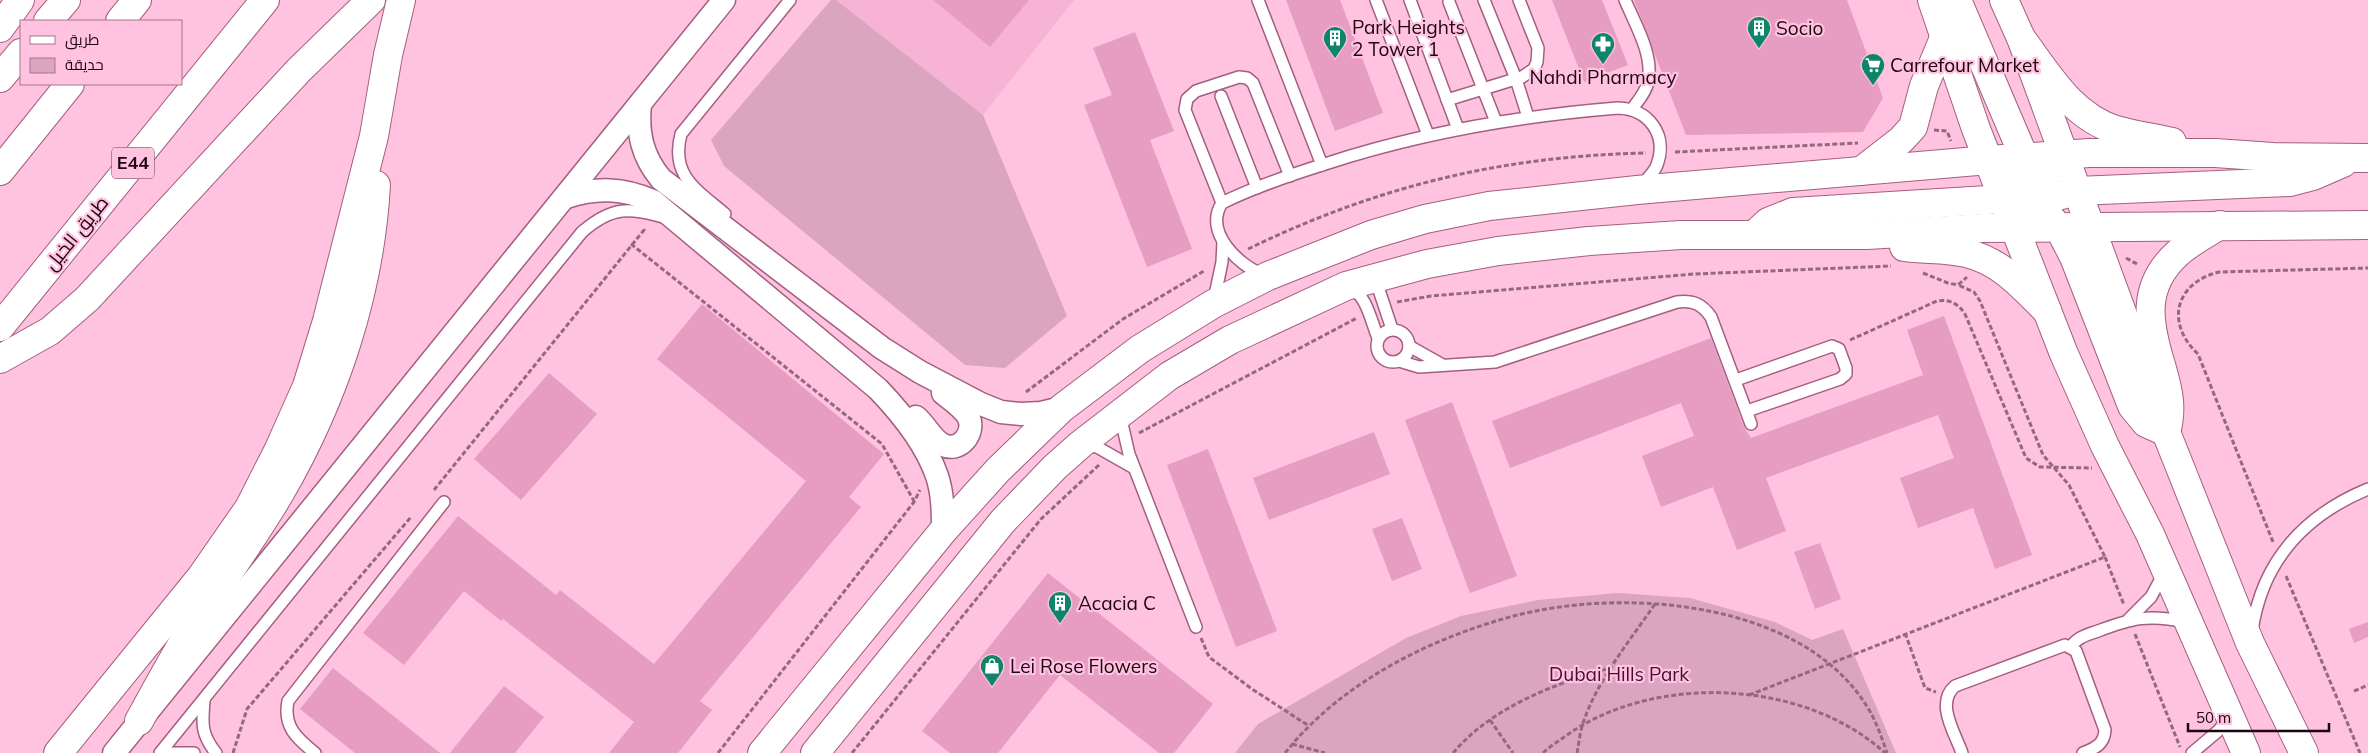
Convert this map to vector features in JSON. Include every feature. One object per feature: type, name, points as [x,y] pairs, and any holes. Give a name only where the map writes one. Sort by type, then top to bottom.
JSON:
[{"type":"main road","points":[[0,28],[20,0]]},
{"type":"main road","points":[[49,20],[66,0]]},
{"type":"main road","points":[[121,20],[137,0]]},
{"type":"main road","name":"طريق الخيل","points":[[0,327],[265,0]]},
{"type":"main road","points":[[0,359],[50,331],[87,299],[299,70],[371,0]]},
{"type":"main road","points":[[58,753],[201,577],[249,508],[279,449],[307,386],[327,321],[374,136],[388,55],[401,0]]},
{"type":"main road","points":[[1932,0],[1989,160],[2032,195],[2091,227]]},
{"type":"main road","points":[[1957,0],[2024,157],[2032,195],[2059,228],[2074,257],[2132,406],[2146,424],[2166,432]]},
{"type":"main road","points":[[2004,0],[2021,38],[2166,432],[2250,643],[2304,753]]},
{"type":"main road","points":[[1861,171],[1901,140],[1913,128],[1924,86],[1944,38]]},
{"type":"main road","points":[[2021,38],[2067,99],[2083,113],[2099,123],[2116,130],[2215,153]]},
{"type":"main road","points":[[0,78],[20,54]]},
{"type":"main road","points":[[0,171],[69,85]]},
{"type":"main road","points":[[139,721],[192,627],[280,493],[320,414],[349,337],[362,281],[376,198],[374,136]]},
{"type":"main road","points":[[762,753],[943,531],[998,470],[1062,408],[1140,349],[1213,304],[1268,276],[1371,235],[1425,219],[1489,206],[1637,190],[2024,157],[2215,153],[2273,157],[2361,158]]},
{"type":"main road","points":[[2016,228],[2027,215],[2032,195],[2063,155]]},
{"type":"main road","points":[[1755,234],[1768,222],[1793,212],[2078,191],[2290,182],[2313,176],[2361,158]]},
{"type":"main road","points":[[2166,432],[2171,407],[2170,395],[2152,336],[2150,318],[2151,299],[2158,279],[2166,265],[2179,252],[2220,225]]},
{"type":"main road","points":[[815,753],[1003,521],[1055,466],[1169,376],[1230,340],[1346,286],[1427,264],[1498,251],[1598,240],[1681,235],[1867,235],[2016,228],[2368,225]]},
{"type":"main road","points":[[2016,228],[2047,311],[2116,468],[2190,623],[2246,753]]},
{"type":"main road","points":[[1867,235],[1904,247],[1949,250],[1987,260],[2013,278],[2047,311]]},
{"type":"street","points":[[114,753],[724,0]]},
{"type":"street","points":[[640,104],[640,138],[644,154],[656,174],[670,188],[882,348],[920,372],[981,404],[1001,412],[1034,414],[1062,408]]},
{"type":"street","points":[[566,197],[601,189],[618,190],[653,201],[878,389],[893,405],[927,453],[938,477],[943,504],[943,531]]},
{"type":"street","points":[[893,405],[907,410],[918,418],[944,445],[953,446],[962,443],[969,435],[971,426],[968,416],[920,372]]},
{"type":"lane","points":[[759,255],[739,226],[694,188],[684,177],[678,158],[678,146],[681,134],[687,124],[790,0]]},
{"type":"lane","points":[[1258,0],[1322,165]]},
{"type":"lane","points":[[1376,0],[1428,135]]},
{"type":"lane","points":[[1410,0],[1458,129]]},
{"type":"lane","points":[[1484,0],[1516,79],[1528,117]]},
{"type":"lane","points":[[1448,100],[1516,79],[1529,74],[1534,69],[1539,56],[1538,48],[1519,0]]},
{"type":"lane","points":[[1625,0],[1647,54],[1649,69],[1648,82],[1642,96],[1632,109]]},
{"type":"lane","points":[[1449,2],[1496,122]]},
{"type":"lane","points":[[1222,204],[1185,110],[1187,99],[1196,91],[1239,77],[1247,78],[1253,83],[1290,176]]},
{"type":"lane","points":[[1221,96],[1257,188]]},
{"type":"lane","points":[[1268,276],[1249,268],[1234,256],[1224,242],[1217,216],[1222,204],[1257,188],[1322,165],[1428,135],[1528,117],[1632,109],[1644,115],[1654,126],[1659,139],[1660,153],[1656,167],[1637,190]]},
{"type":"lane","points":[[161,753],[582,232],[600,217],[632,210],[682,224]]},
{"type":"lane","points":[[1213,304],[1222,262],[1224,242]]},
{"type":"lane","points":[[1375,278],[1392,329],[1406,336],[1409,346],[1406,355],[1398,361]]},
{"type":"lane","points":[[1346,286],[1355,289],[1368,312],[1378,338]]},
{"type":"lane","points":[[1392,329],[1382,333],[1378,338],[1376,349],[1382,359],[1419,367],[1441,364],[1466,365],[1495,362],[1677,302],[1697,303],[1706,309],[1711,317],[1751,424]]},
{"type":"lane","points":[[1409,346],[1426,353],[1441,364]]},
{"type":"lane","points":[[1736,380],[1836,347],[1839,349],[1846,368],[1843,377],[1747,411]]},
{"type":"lane","points":[[1120,413],[1125,440],[1134,468],[1196,627]]},
{"type":"lane","points":[[1081,444],[1097,447],[1134,468]]},
{"type":"lane","points":[[2250,643],[2259,599],[2279,558],[2308,524],[2335,504],[2368,488]]},
{"type":"lane","points":[[315,753],[295,736],[290,729],[286,710],[288,701],[293,692],[444,502]]},
{"type":"lane","points":[[2129,619],[2151,597],[2166,570]]},
{"type":"lane","points":[[1962,753],[1947,710],[1946,697],[1955,686],[2059,646],[2072,646],[2080,638],[2129,619],[2160,618],[2190,623]]},
{"type":"lane","points":[[2072,646],[2078,656],[2105,730],[2104,737],[2098,747],[2082,753]]},
{"type":"lane","points":[[204,701],[202,728],[206,740],[216,753]]},
{"type":"lane","points":[[2192,753],[2218,731],[2230,717]]},
{"type":"lane","points":[[161,753],[194,753]]},
{"type":"path","points":[[1234,256],[1272,237],[1374,196],[1438,179],[1534,160],[1576,156],[1861,143]]},
{"type":"path","points":[[430,495],[644,230],[632,210]]},
{"type":"path","points":[[631,244],[882,444],[914,502]]},
{"type":"path","points":[[1958,285],[1987,260]]},
{"type":"path","points":[[1384,305],[1431,296],[1694,274],[1898,266]]},
{"type":"path","points":[[2360,753],[2279,558],[2198,354],[2183,337],[2178,318],[2184,293],[2191,285],[2200,279],[2219,272],[2368,268]]},
{"type":"path","points":[[1916,269],[1974,292],[1980,301],[2042,455],[2069,485],[2105,557],[2182,753]]},
{"type":"path","points":[[1836,347],[1937,301],[1944,300],[1956,304],[1965,314],[2022,451],[2032,464],[2040,468],[2054,469],[2116,468]]},
{"type":"path","points":[[1125,440],[1368,312]]},
{"type":"path","points":[[852,753],[1041,519],[1110,455]]},
{"type":"path","points":[[233,753],[247,709],[417,509]]},
{"type":"path","points":[[1749,695],[2105,557]]},
{"type":"path","points":[[1284,753],[1321,714],[1355,688],[1393,664],[1432,645],[1472,629],[1510,617],[1548,608],[1588,603],[1655,604],[1706,610],[1740,618],[1773,630],[1804,646],[1828,663],[1848,682],[1866,704],[1879,729],[1886,753]]},
{"type":"path","points":[[1577,753],[1583,723],[1610,668],[1655,604]]},
{"type":"path","points":[[1196,627],[1209,657],[1252,689],[1309,726]]},
{"type":"path","points":[[1905,633],[1925,688],[1946,697]]},
{"type":"path","points":[[1453,753],[1468,736],[1490,720],[1550,688],[1610,668]]},
{"type":"path","points":[[2354,690],[2368,685]]},
{"type":"path","points":[[1543,753],[1583,723],[1617,708],[1653,698],[1689,693],[1726,692],[1799,705],[1860,733],[1886,753]]},
{"type":"path","points":[[1490,720],[1513,753]]},
{"type":"path","points":[[1292,744],[1324,753]]},
{"type":"shaded area","points":[[836,0],[1074,0],[983,115]]},
{"type":"green space","points":[[831,0],[836,0],[983,115],[1067,316],[1005,368],[965,365],[724,166],[711,140]]},
{"type":"green space","name":"Dubai Hills Park","points":[[1618,593],[1690,598],[1775,622],[1812,640],[1843,629],[1896,753],[1235,753],[1258,724],[1406,638],[1461,616],[1538,600]]},
{"type":"building","points":[[933,0],[1029,0],[990,47]]},
{"type":"building","name":"Park Heights 2 Tower 1","points":[[1286,0],[1340,0],[1383,113],[1335,131]]},
{"type":"building","points":[[1552,0],[1602,0],[1628,65],[1584,82]]},
{"type":"building","name":"Socio","points":[[1634,0],[1847,0],[1883,98],[1863,132],[1686,135]]},
{"type":"building","points":[[1135,32],[1174,131],[1150,140],[1192,249],[1147,267],[1084,105],[1112,95],[1093,48]]},
{"type":"building","points":[[702,304],[884,454],[849,497],[861,507],[700,701],[712,710],[678,753],[609,753],[634,722],[503,619],[501,621],[464,591],[404,665],[363,633],[458,516],[556,595],[560,590],[654,664],[806,481],[657,359]]},
{"type":"building","points":[[1944,316],[2032,555],[1995,569],[1973,508],[1918,528],[1900,478],[1954,458],[1938,415],[1766,478],[1786,531],[1737,550],[1713,487],[1661,507],[1642,456],[1694,436],[1681,403],[1510,468],[1492,421],[1711,338],[1744,427],[1751,438],[1923,375],[1907,330]]},
{"type":"building","points":[[549,373],[597,414],[521,500],[474,459]]},
{"type":"building","points":[[1452,402],[1517,576],[1470,593],[1405,420]]},
{"type":"building","points":[[1374,432],[1390,474],[1269,520],[1253,478]]},
{"type":"building","points":[[1208,449],[1277,631],[1236,647],[1167,465]]},
{"type":"building","points":[[1402,518],[1422,569],[1392,581],[1372,529]]},
{"type":"building","points":[[1820,543],[1841,599],[1815,609],[1794,552]]},
{"type":"building","name":"Acacia C","points":[[1048,573],[1213,704],[1174,753],[1159,753],[1060,675],[998,753],[950,753],[922,731]]},
{"type":"building","points":[[2368,622],[2368,637],[2354,643],[2349,629]]},
{"type":"building","points":[[333,668],[440,753],[355,753],[300,709]]},
{"type":"building","points":[[504,686],[544,717],[515,753],[450,753]]},
{"type":"place","name":"Socio","points":[[1759,49]]},
{"type":"place","name":"Park Heights 2 Tower 1","points":[[1335,59]]},
{"type":"place","name":"Nahdi Pharmacy","points":[[1603,65]]},
{"type":"place","name":"Carrefour Market","points":[[1873,86]]},
{"type":"place","name":"Acacia C","points":[[1060,624]]},
{"type":"place","name":"Lei Rose Flowers","points":[[992,687]]}]
